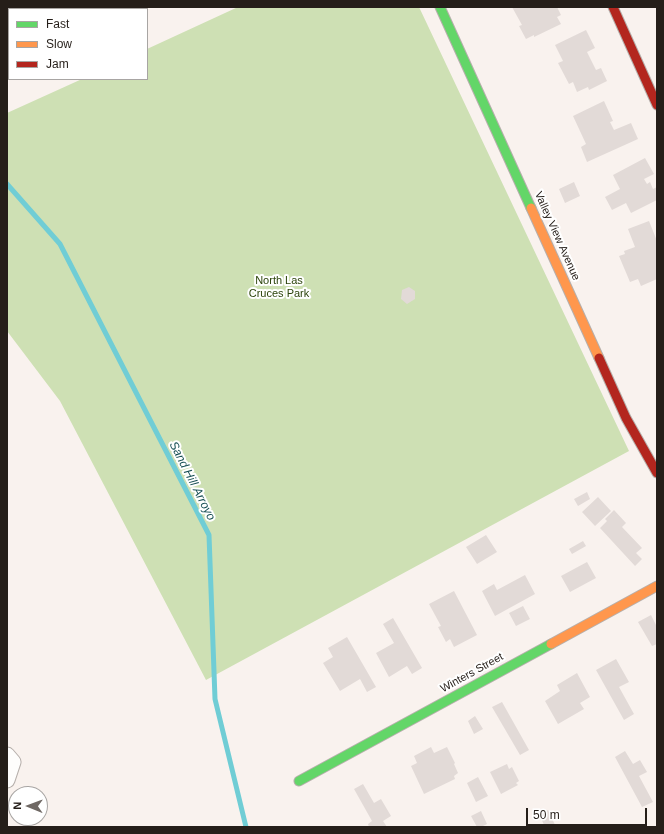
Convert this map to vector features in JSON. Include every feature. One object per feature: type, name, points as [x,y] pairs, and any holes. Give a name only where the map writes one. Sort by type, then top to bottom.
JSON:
[{"type":"street","name":"Valley View Avenue","points":[[440,7],[626,418],[657,473]]},
{"type":"street","points":[[613,7],[657,105]]},
{"type":"street","name":"Winters Street","points":[[299,781],[657,586]]},
{"type":"street","points":[[7,755],[13,762],[7,780]]},
{"type":"green space","name":"North Las Cruces Park","points":[[238,7],[419,7],[629,451],[206,680],[60,401],[7,331],[7,113],[80,80],[148,80],[148,49]]},
{"type":"building","points":[[512,7],[557,7],[561,15],[557,17],[561,24],[534,37],[534,35],[526,39],[519,26],[522,25]]},
{"type":"building","points":[[586,30],[595,48],[587,52],[596,70],[601,68],[607,81],[589,90],[588,87],[577,92],[573,82],[569,84],[558,63],[563,61],[555,45]]},
{"type":"building","points":[[604,101],[613,121],[610,122],[614,130],[631,123],[638,139],[587,162],[581,147],[586,144],[573,116]]},
{"type":"building","points":[[645,158],[654,174],[644,179],[647,184],[650,182],[653,189],[657,187],[657,200],[631,213],[626,203],[612,210],[605,197],[620,189],[613,175]]},
{"type":"building","points":[[574,182],[580,196],[565,203],[559,189]]},
{"type":"building","points":[[649,221],[657,241],[657,279],[641,286],[638,279],[630,282],[619,256],[625,254],[624,251],[635,247],[628,229]]},
{"type":"building","points":[[409,287],[415,291],[415,299],[407,304],[401,299],[402,290]]},
{"type":"building","points":[[587,492],[590,499],[578,506],[574,499]]},
{"type":"building","points":[[598,497],[611,511],[595,526],[582,512]]},
{"type":"building","points":[[614,510],[626,523],[622,527],[642,548],[636,553],[642,559],[635,566],[600,528],[607,521],[605,519]]},
{"type":"building","points":[[486,535],[497,552],[477,564],[466,547]]},
{"type":"building","points":[[583,541],[586,546],[572,554],[569,549]]},
{"type":"building","points":[[587,562],[596,578],[570,592],[561,576]]},
{"type":"building","points":[[525,575],[535,594],[495,616],[482,591],[494,584],[497,590]]},
{"type":"building","points":[[454,591],[477,635],[454,647],[450,639],[446,642],[438,627],[441,626],[429,604]]},
{"type":"building","points":[[523,606],[530,619],[516,626],[509,613]]},
{"type":"building","points":[[651,615],[657,627],[657,644],[652,646],[638,622]]},
{"type":"building","points":[[393,618],[422,668],[412,674],[407,666],[389,677],[376,653],[394,643],[383,624]]},
{"type":"building","points":[[347,637],[376,687],[367,692],[360,679],[340,691],[323,663],[333,657],[328,648]]},
{"type":"building","points":[[616,659],[629,682],[619,687],[634,714],[624,720],[596,670]]},
{"type":"building","points":[[577,673],[590,697],[580,703],[584,709],[558,724],[545,701],[560,691],[557,685]]},
{"type":"building","points":[[502,702],[529,750],[520,755],[492,707]]},
{"type":"building","points":[[475,716],[483,729],[474,734],[468,721]]},
{"type":"building","points":[[431,747],[434,753],[447,747],[458,773],[454,776],[455,779],[424,794],[411,766],[417,763],[414,756]]},
{"type":"building","points":[[625,751],[633,764],[640,760],[647,772],[639,776],[653,802],[642,807],[615,757]]},
{"type":"building","points":[[507,764],[509,769],[512,767],[519,781],[516,783],[518,785],[501,794],[490,772]]},
{"type":"building","points":[[478,777],[488,796],[476,802],[467,783]]},
{"type":"building","points":[[363,784],[374,803],[381,799],[391,816],[383,821],[387,827],[369,827],[368,824],[372,821],[354,789]]},
{"type":"building","points":[[548,810],[556,827],[545,827],[539,814]]},
{"type":"building","points":[[481,811],[487,824],[477,827],[471,816]]},
{"type":"waterway","name":"Sand Hill Arroyo","points":[[7,184],[60,244],[209,535],[215,699],[246,827]]},
{"type":"traffic: fast","points":[[440,7],[531,208]]},
{"type":"traffic: fast","points":[[299,781],[551,644]]},
{"type":"traffic: slow","points":[[531,208],[599,358]]},
{"type":"traffic: slow","points":[[551,644],[657,586]]},
{"type":"traffic: jam","points":[[613,7],[657,105]]},
{"type":"traffic: jam","points":[[599,358],[626,418],[657,473]]}]
